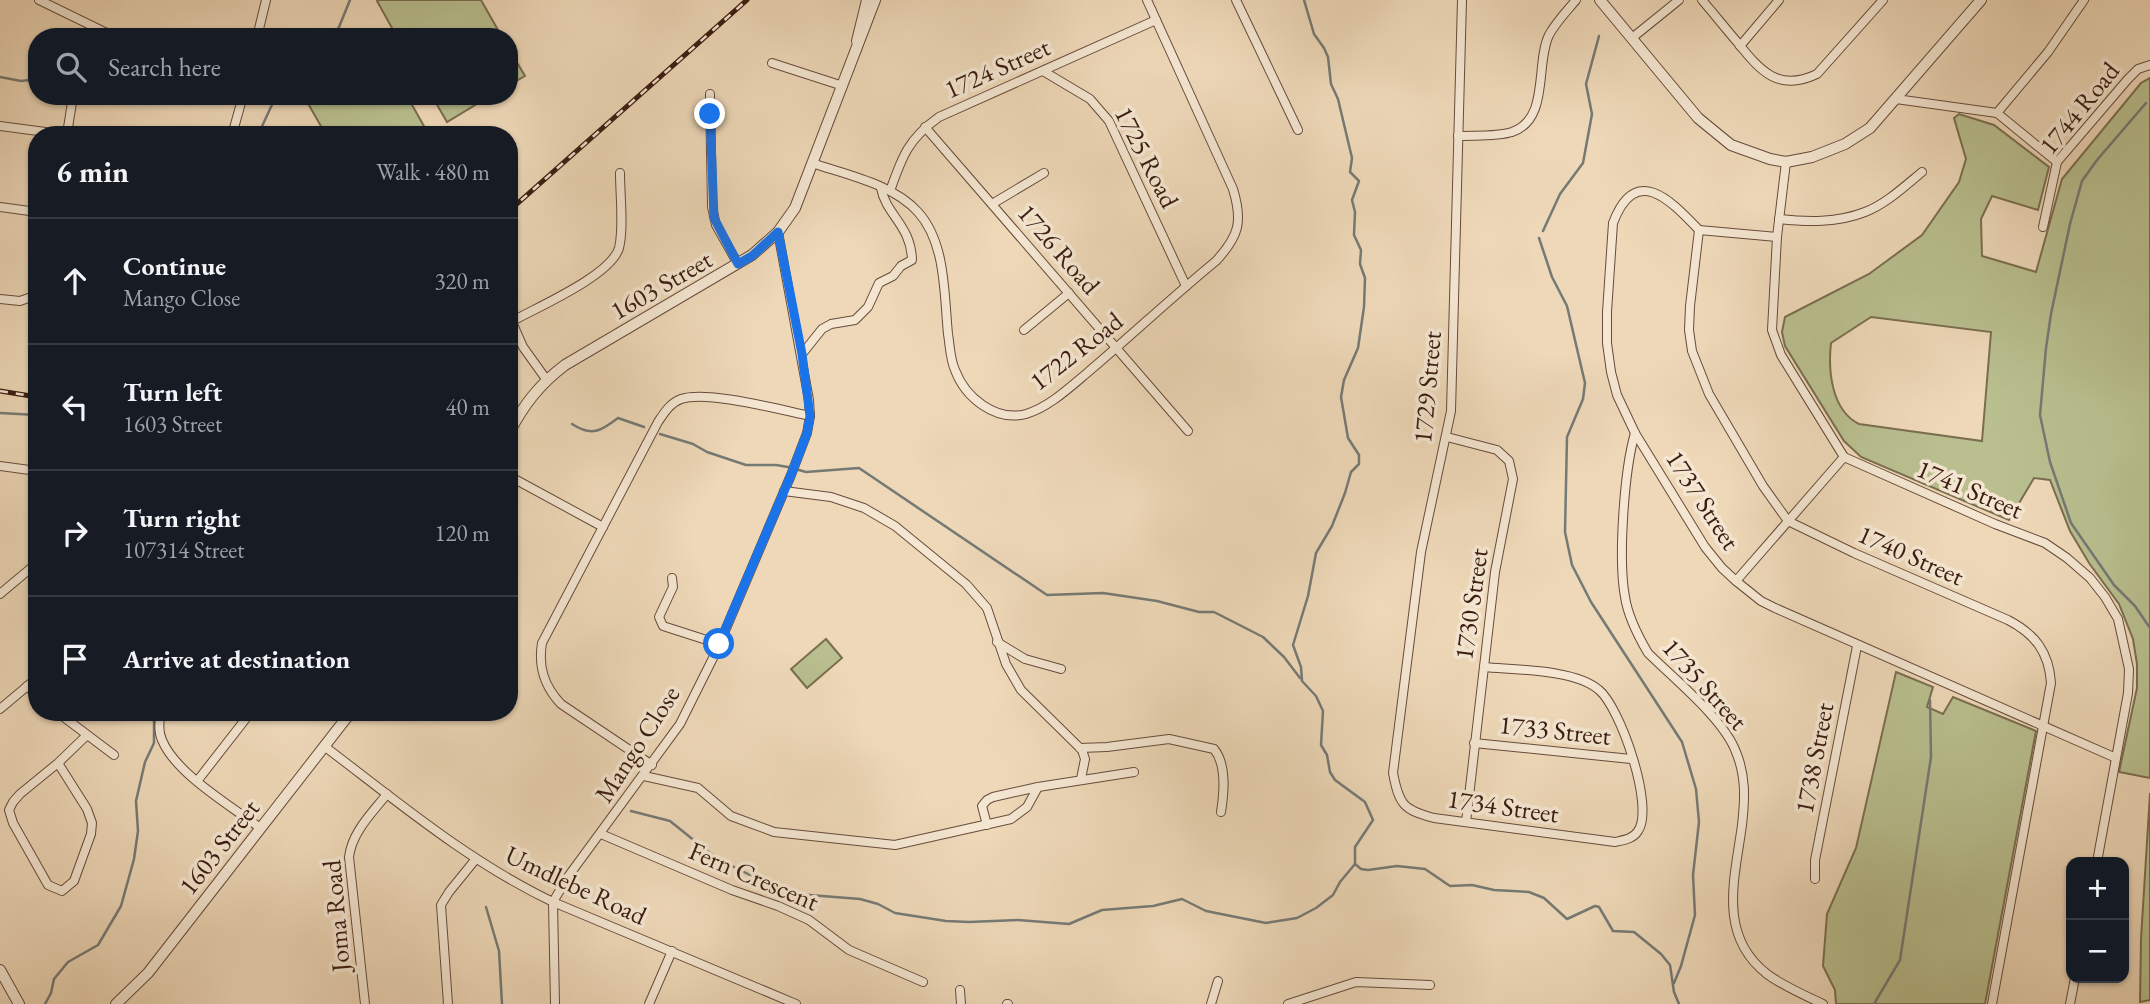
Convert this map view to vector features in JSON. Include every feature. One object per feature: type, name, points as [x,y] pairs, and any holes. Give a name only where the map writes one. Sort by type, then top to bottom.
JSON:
[{"type":"street","points":[[38,0],[95,28]]},
{"type":"street","points":[[259,28],[266,0]]},
{"type":"street","points":[[856,48],[866,0]]},
{"type":"street","name":"1603 Street","points":[[518,417],[527,401],[546,379],[565,365],[752,256],[778,232],[795,208],[875,0]]},
{"type":"street","name":"1722 Road","points":[[812,163],[886,189],[918,212],[934,236],[954,368],[964,389],[981,404],[1003,414],[1017,415],[1037,409],[1066,391],[1117,348],[1216,261],[1234,239],[1239,219],[1237,201],[1147,0]]},
{"type":"street","points":[[1236,0],[1298,130]]},
{"type":"street","name":"1729 Street","points":[[1393,773],[1421,552],[1451,411],[1462,0]]},
{"type":"street","points":[[1458,136],[1505,134],[1527,122],[1536,107],[1549,35],[1576,0]]},
{"type":"street","points":[[1600,0],[1698,118],[1715,134],[1747,152],[1786,162],[1812,157],[1845,144],[1870,128],[1981,0]]},
{"type":"street","points":[[1632,38],[1679,0]]},
{"type":"street","points":[[1702,0],[1755,64],[1769,76],[1784,81],[1802,81],[1817,74],[1883,0]]},
{"type":"street","points":[[1740,46],[1779,0]]},
{"type":"street","points":[[1997,113],[2048,52],[2084,0]]},
{"type":"street","name":"1724 Street","points":[[886,189],[904,152],[916,135],[948,112],[1156,20]]},
{"type":"street","points":[[772,63],[843,86]]},
{"type":"street","name":"1744 Road","points":[[2043,227],[2057,162],[2128,79],[2138,69],[2150,65]]},
{"type":"street","name":"1725 Road","points":[[1043,71],[1090,99],[1108,121],[1186,286]]},
{"type":"street","points":[[710,94],[714,218],[738,264]]},
{"type":"street","points":[[1896,99],[1997,113],[2057,162]]},
{"type":"street","points":[[69,126],[72,105]]},
{"type":"street","points":[[235,126],[241,105]]},
{"type":"street","points":[[0,126],[28,130]]},
{"type":"street","name":"1726 Road","points":[[925,127],[1188,430]]},
{"type":"street","points":[[1736,581],[1844,457],[1774,341],[1771,322],[1786,162]]},
{"type":"street","points":[[1779,219],[1824,221],[1865,212],[1922,172]]},
{"type":"street","points":[[518,318],[599,273],[615,257],[620,241],[620,173]]},
{"type":"street","points":[[992,204],[1044,173]]},
{"type":"street","points":[[802,354],[822,329],[831,324],[855,320],[868,307],[879,283],[893,276],[912,260],[906,232],[884,199],[886,189]]},
{"type":"street","name":"1737 Street","points":[[1699,230],[1673,203],[1655,192],[1635,195],[1618,211],[1614,223],[1607,343],[1617,395],[1636,433],[1705,547],[1722,568],[1761,601],[1857,646],[2116,758]]},
{"type":"street","points":[[0,207],[28,211]]},
{"type":"street","points":[[1699,230],[1777,237]]},
{"type":"street","name":"1740 Street","points":[[1699,230],[1690,306],[1692,351],[1709,394],[1763,486],[1788,520],[1854,554],[2025,629],[2037,640],[2046,655],[2051,683],[1992,1004]]},
{"type":"street","name":"Mango Close","points":[[553,902],[567,878],[680,724],[719,644],[807,433],[810,416],[802,354],[778,232]]},
{"type":"street","points":[[1024,330],[1069,293]]},
{"type":"street","points":[[0,299],[20,301],[28,298]]},
{"type":"street","points":[[518,337],[546,379]]},
{"type":"street","points":[[652,765],[561,704],[553,695],[541,669],[542,643],[658,422],[672,405],[681,399],[692,397],[726,400],[810,416]]},
{"type":"street","name":"1735 Street","points":[[1636,433],[1629,469],[1622,577],[1629,612],[1639,639],[1648,653],[1721,727],[1736,751],[1745,788],[1733,908],[1735,930],[1740,941],[1767,974],[1823,1004]]},
{"type":"street","name":"1730 Street","points":[[1447,438],[1497,450],[1509,461],[1513,470],[1495,572],[1466,822]]},
{"type":"street","name":"1741 Street","points":[[1844,457],[2045,544],[2090,578],[2105,597],[2118,619],[2129,669],[2128,693],[2098,857]]},
{"type":"street","points":[[0,466],[28,470]]},
{"type":"street","points":[[518,481],[603,527]]},
{"type":"street","points":[[784,491],[831,497],[850,503],[895,526],[981,599],[987,608],[1006,664],[1021,690],[1080,748],[1084,759],[1081,779]]},
{"type":"street","points":[[0,594],[28,571]]},
{"type":"street","points":[[672,578],[673,587],[659,617],[660,622],[663,626],[719,644]]},
{"type":"street","points":[[997,642],[1025,659],[1061,669]]},
{"type":"street","name":"1738 Street","points":[[1815,879],[1815,860],[1857,646]]},
{"type":"street","points":[[1484,667],[1561,675],[1599,690],[1615,711],[1632,759]]},
{"type":"street","points":[[0,709],[27,686]]},
{"type":"street","points":[[68,721],[114,755]]},
{"type":"street","points":[[160,721],[162,740],[180,767],[260,828]]},
{"type":"street","points":[[198,780],[244,721]]},
{"type":"street","name":"1603 Street","points":[[116,1004],[148,973],[344,721]]},
{"type":"street","points":[[58,763],[87,809],[92,823],[91,834],[75,881],[62,891],[48,885],[13,823],[9,810],[20,794],[86,736]]},
{"type":"street","points":[[1080,748],[1170,739],[1214,749],[1223,776],[1221,812]]},
{"type":"street","name":"1733 Street","points":[[1474,743],[1632,759]]},
{"type":"street","name":"Umdlebe Road","points":[[324,746],[475,860],[514,883],[796,1004]]},
{"type":"street","name":"1734 Street","points":[[1393,773],[1399,799],[1408,809],[1434,818],[1615,842],[1633,836],[1641,825],[1644,808],[1632,759]]},
{"type":"street","points":[[987,825],[982,806],[987,800],[1038,787],[1134,772]]},
{"type":"street","points":[[644,776],[698,788],[731,816],[774,832],[895,845],[1011,820],[1027,807],[1038,787]]},
{"type":"street","name":"Joma Road","points":[[365,1004],[349,857],[357,832],[387,794]]},
{"type":"street","name":"Fern Crescent","points":[[601,834],[809,920],[849,950],[923,982]]},
{"type":"street","points":[[448,1004],[441,905],[475,860]]},
{"type":"street","points":[[553,902],[555,1004]]},
{"type":"street","points":[[649,1004],[672,951]]},
{"type":"street","points":[[0,970],[19,1004]]},
{"type":"street","points":[[1212,1004],[1218,981]]},
{"type":"street","points":[[1288,1004],[1356,982],[1430,985]]},
{"type":"street","points":[[2070,1004],[2074,983]]},
{"type":"street","points":[[960,990],[961,1004]]},
{"type":"green space","points":[[481,0],[497,28],[392,28],[377,1]]},
{"type":"green space","points":[[518,64],[525,76],[518,80]]},
{"type":"green space","points":[[2150,78],[2150,778],[2119,772],[2137,688],[2133,639],[2119,604],[2070,531],[2050,480],[2034,478],[2009,520],[1861,457],[1844,441],[1785,346],[1782,332],[1785,317],[1869,274],[1922,235],[1959,182],[1966,159],[1954,118],[1959,114],[1994,125],[2049,167],[2038,210],[1992,196],[1981,219],[1982,256],[2036,272],[2062,179],[2141,83]],"holes":[[[1871,317],[1991,332],[1982,441],[1859,424],[1842,409],[1837,399],[1831,377],[1831,343]]]},
{"type":"green space","points":[[309,105],[412,105],[424,126],[321,126]]},
{"type":"green space","points":[[437,105],[475,105],[447,122]]},
{"type":"green space","points":[[826,639],[842,658],[807,688],[791,669]]},
{"type":"green space","points":[[1896,672],[1933,687],[1927,707],[1943,714],[1953,697],[2036,731],[1985,1004],[1836,1004],[1835,990],[1823,966],[1827,914],[1856,848]]},
{"type":"green space","points":[[2150,793],[2150,1000],[2140,1002],[2141,939]]},
{"type":"waterway","points":[[338,28],[350,0]]},
{"type":"waterway","points":[[1304,0],[1314,34],[1328,57],[1331,84],[1338,99],[1352,158],[1350,172],[1359,181],[1352,200],[1355,212],[1354,235],[1361,250],[1360,264],[1365,278],[1358,348],[1344,380],[1341,397],[1348,438],[1359,455],[1359,464],[1351,472],[1332,526],[1316,553],[1308,596],[1293,645],[1301,667],[1302,681],[1316,696],[1323,711],[1321,745],[1327,755],[1330,772],[1335,780],[1365,802],[1373,820],[1355,847],[1355,864],[1368,870],[1397,866],[1425,869],[1450,886],[1472,885],[1494,890],[1529,892],[1544,898],[1567,919],[1595,906],[1599,907],[1613,931],[1634,932],[1661,954],[1670,965],[1674,992],[1679,1004]]},
{"type":"waterway","points":[[1543,231],[1560,194],[1583,163],[1592,114],[1586,84],[1599,36]]},
{"type":"waterway","points":[[0,77],[28,80]]},
{"type":"waterway","points":[[2146,103],[2082,181],[2051,314],[2040,415],[2050,462],[2071,523],[2114,585],[2135,606],[2150,628]]},
{"type":"waterway","points":[[262,126],[272,105]]},
{"type":"waterway","points":[[1539,238],[1552,277],[1567,306],[1585,383],[1583,399],[1567,437],[1565,532],[1572,565],[1591,602],[1682,742],[1696,789],[1699,822],[1693,875],[1695,915],[1674,983]]},
{"type":"waterway","points":[[0,413],[28,415]]},
{"type":"waterway","points":[[572,424],[585,430],[596,431],[618,418],[644,427]]},
{"type":"waterway","points":[[660,434],[746,465],[788,467]]},
{"type":"waterway","points":[[799,470],[806,472],[859,468],[1047,595],[1103,593],[1157,601],[1199,612],[1214,612],[1263,637],[1284,657],[1300,678]]},
{"type":"waterway","points":[[1874,1004],[1900,960],[1931,757],[1930,700]]},
{"type":"waterway","points":[[45,1004],[54,979],[68,962],[98,945],[121,906],[134,859],[138,831],[136,801],[145,762],[154,743],[154,721]]},
{"type":"waterway","points":[[631,811],[670,821],[716,858],[760,880],[797,894],[860,899],[895,913],[946,921],[1018,920],[1069,924],[1102,910],[1153,906],[1182,899],[1206,911],[1266,923],[1297,918],[1316,908],[1333,895],[1355,864]]},
{"type":"waterway","points":[[486,907],[499,951],[502,1004]]},
{"type":"railway","points":[[518,203],[747,0]]},
{"type":"railway","points":[[0,391],[28,396]]},
{"type":"route","points":[[710,114],[712,207],[716,225],[738,264],[752,256],[778,232],[802,354],[810,416],[807,433],[791,475],[719,644]]}]
